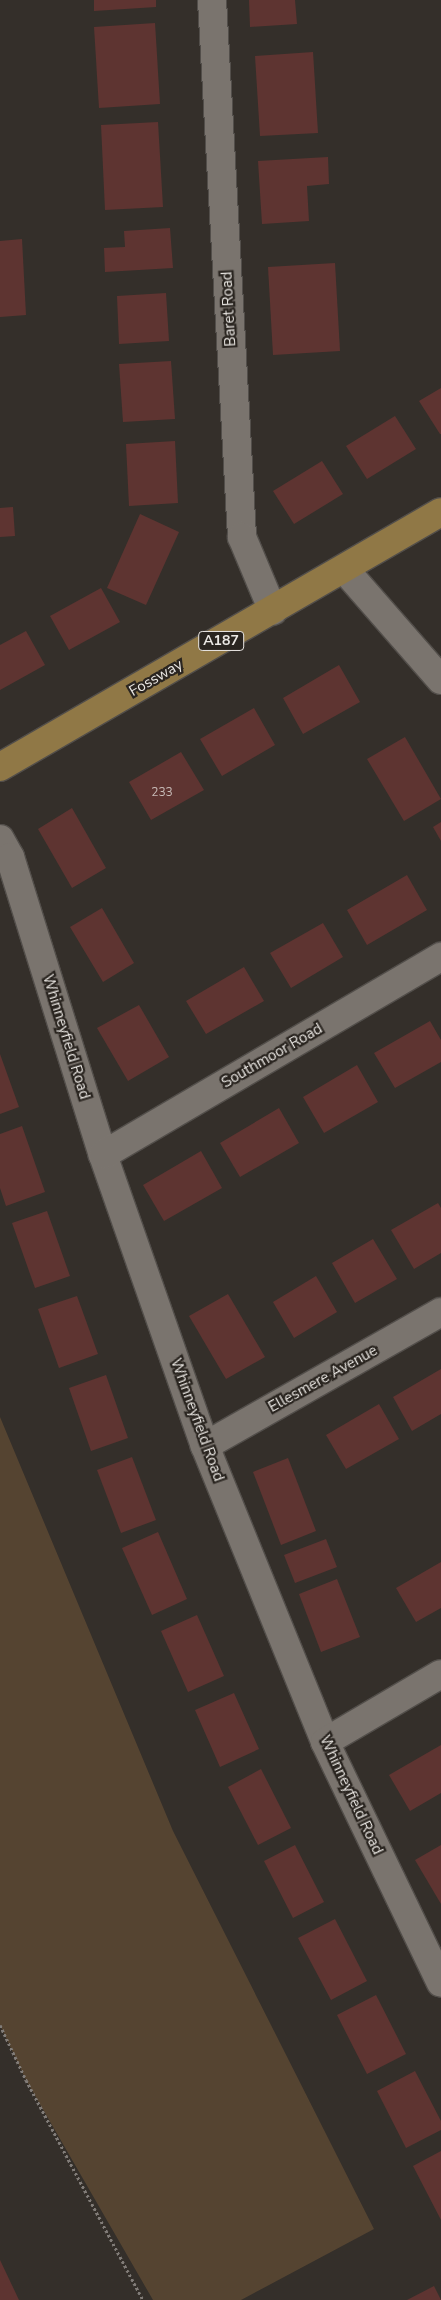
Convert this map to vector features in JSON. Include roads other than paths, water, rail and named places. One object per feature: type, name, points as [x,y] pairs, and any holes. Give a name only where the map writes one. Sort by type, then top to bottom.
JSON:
[{"type":"main road","name":"Fossway","points":[[0,767],[345,570],[441,512]]},
{"type":"street","name":"Baret Road","points":[[212,0],[242,537],[273,611]]},
{"type":"street","points":[[345,570],[441,680]]},
{"type":"street","name":"Whinneyfield Road","points":[[0,839],[10,857],[103,1155],[205,1446],[325,1742],[441,1983]]},
{"type":"street","name":"Southmoor Road","points":[[103,1155],[441,957]]},
{"type":"street","name":"Ellesmere Avenue","points":[[205,1446],[441,1312]]},
{"type":"street","points":[[325,1742],[441,1674]]}]
